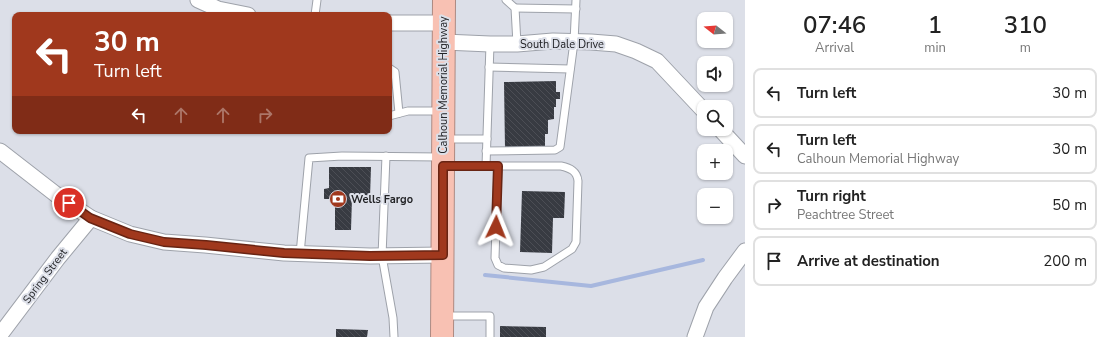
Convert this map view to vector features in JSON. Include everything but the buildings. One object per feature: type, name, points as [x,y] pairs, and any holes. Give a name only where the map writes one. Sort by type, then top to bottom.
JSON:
[{"type":"highway","name":"Calhoun Memorial Highway","points":[[442,327],[444,0]]},
{"type":"street","points":[[198,0],[218,9],[233,12]]},
{"type":"street","name":"South Dale Drive","points":[[392,24],[444,33],[490,44],[517,44],[553,41],[616,44],[657,61],[697,104]]},
{"type":"street","points":[[726,136],[745,156]]},
{"type":"street","points":[[0,152],[90,218],[130,234],[164,242],[300,254],[382,256],[443,255]]},
{"type":"street","name":"Spring Street","points":[[0,335],[90,218]]},
{"type":"street","points":[[695,337],[706,307],[745,251]]},
{"type":"lane","points":[[315,12],[317,0]]},
{"type":"lane","points":[[506,0],[515,8],[576,9]]},
{"type":"lane","points":[[486,151],[555,150],[560,147],[574,42],[576,0]]},
{"type":"lane","points":[[515,8],[517,44]]},
{"type":"lane","points":[[486,166],[490,44]]},
{"type":"lane","points":[[489,67],[570,69]]},
{"type":"lane","points":[[392,70],[395,72],[399,113]]},
{"type":"lane","points":[[392,115],[408,111],[443,112]]},
{"type":"lane","points":[[300,254],[309,158],[443,154],[487,139]]},
{"type":"lane","points":[[443,154],[486,166],[498,166],[561,166],[574,171],[577,176],[576,242],[572,249],[544,267],[531,270],[504,268],[498,265],[495,258],[498,166]]},
{"type":"lane","points":[[386,156],[382,256],[394,318],[394,337]]},
{"type":"lane","points":[[442,327],[490,316],[490,337]]},
{"type":"waterway","points":[[485,275],[591,286],[703,260]]},
{"type":"place","name":"Wells Fargo","points":[[338,199]]},
{"type":"route","points":[[69,203],[90,218],[130,234],[164,242],[284,253],[370,256],[443,255],[443,166],[498,166],[496,227]]}]
